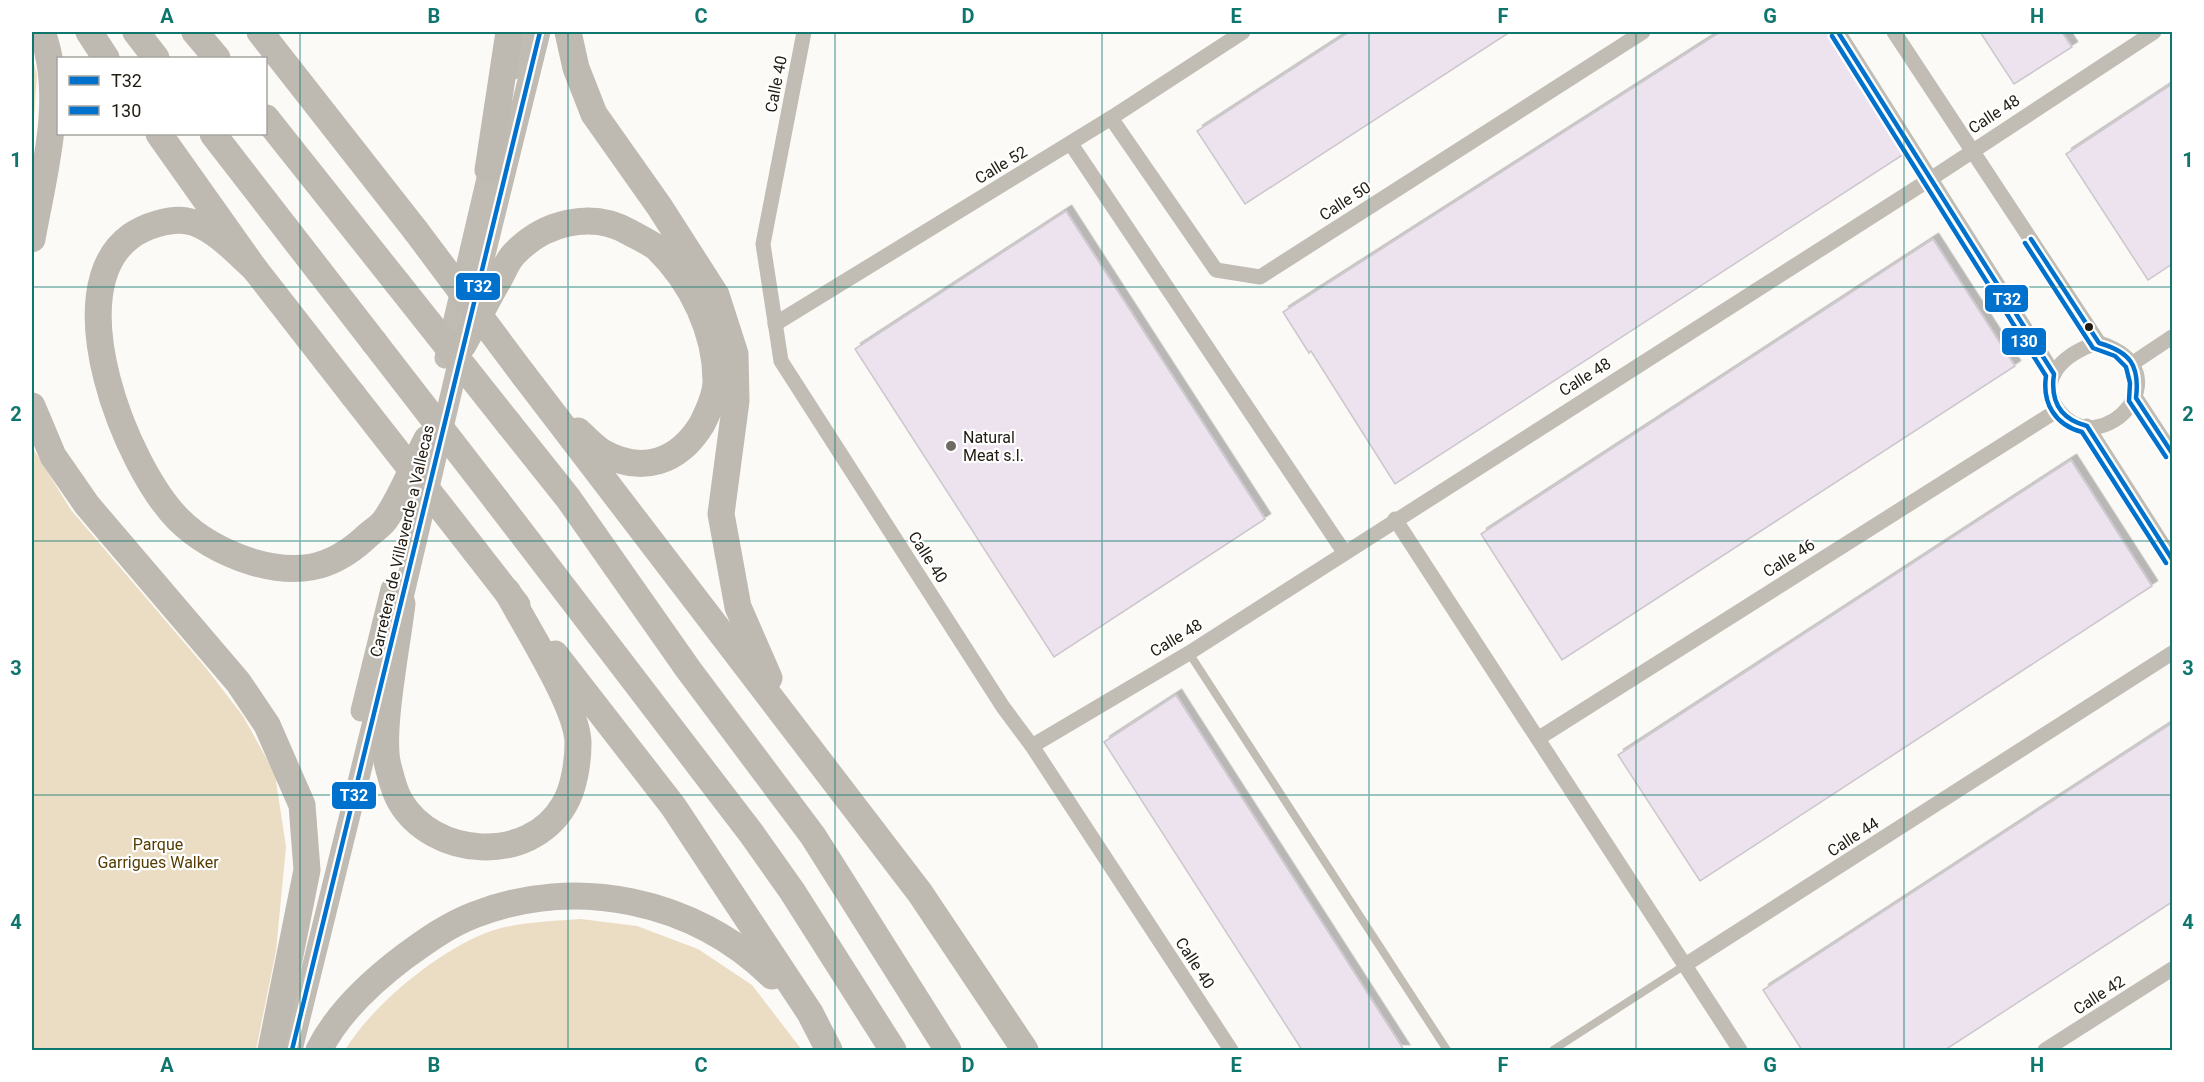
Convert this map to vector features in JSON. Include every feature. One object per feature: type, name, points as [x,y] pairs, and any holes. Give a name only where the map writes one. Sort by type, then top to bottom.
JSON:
[{"type":"highway","points":[[32,239],[51,130],[50,52],[42,32]]},
{"type":"highway","points":[[89,32],[105,57]]},
{"type":"highway","points":[[136,32],[155,57]]},
{"type":"highway","points":[[195,32],[216,57]]},
{"type":"highway","points":[[260,32],[416,231],[546,405],[920,893],[1025,1050]]},
{"type":"highway","points":[[282,32],[342,122],[369,172]]},
{"type":"highway","points":[[488,170],[508,32]]},
{"type":"highway","points":[[568,32],[576,68],[594,114],[659,206],[716,295],[732,344],[735,354],[736,401],[721,514],[738,607],[787,717]]},
{"type":"highway","points":[[267,119],[568,498],[688,669],[813,837],[948,1050]]},
{"type":"highway","points":[[160,135],[254,268],[673,806],[810,1013],[829,1050]]},
{"type":"highway","points":[[214,135],[498,501],[751,833],[792,891],[893,1050]]},
{"type":"highway","points":[[254,268],[204,228],[188,221],[170,222],[141,229],[119,244],[106,266],[98,293],[97,326],[102,360],[122,424],[157,492],[177,519],[201,539],[231,556],[292,570],[324,566],[354,548],[384,520],[427,439]]},
{"type":"highway","points":[[463,345],[512,255],[536,235],[568,222],[598,221],[623,229],[655,247],[678,273],[699,306],[713,346],[716,384],[707,414],[693,438],[671,458],[639,464],[603,452],[546,405]]},
{"type":"highway","points":[[32,406],[52,456],[87,505],[238,682],[267,725],[302,804],[307,870],[271,1050]]},
{"type":"highway","points":[[402,603],[387,730],[387,763],[399,800],[420,825],[450,843],[485,848],[514,844],[544,829],[565,805],[574,775],[578,742],[571,710],[507,591]]},
{"type":"highway","points":[[319,1050],[353,1002],[388,969],[435,934],[472,915],[515,901],[556,895],[610,898],[659,906],[702,924],[747,952],[810,1013]]},
{"type":"main road","name":"Carretera de Villaverde a Vallecas","points":[[279,1050],[427,439],[488,170],[524,32]]},
{"type":"main road","name":"Carretera de Villaverde a Vallecas","points":[[292,1050],[540,32]]},
{"type":"street","name":"Calle 40","points":[[804,32],[763,244],[781,361],[1004,707],[1032,746],[1231,1050]]},
{"type":"street","name":"Calle 52","points":[[775,324],[1071,144],[1243,32]]},
{"type":"street","name":"Calle 50","points":[[1112,118],[1216,270],[1260,277],[1643,32]]},
{"type":"street","points":[[1838,32],[2054,374]]},
{"type":"street","points":[[1894,32],[2099,343]]},
{"type":"street","name":"Calle 48","points":[[1032,746],[1189,653],[1395,519],[1932,178],[2154,32]]},
{"type":"street","points":[[1071,144],[1344,552]]},
{"type":"street","points":[[2133,363],[2172,337]]},
{"type":"street","points":[[2099,343],[2119,349],[2133,363],[2138,382],[2136,398],[2125,414],[2109,425],[2087,426],[2071,423],[2058,410],[2050,391],[2054,374],[2065,358],[2080,348],[2099,343]]},
{"type":"street","points":[[2136,398],[2172,453]]},
{"type":"street","name":"Calle 46","points":[[1539,738],[2058,410]]},
{"type":"street","points":[[2087,426],[2172,558]]},
{"type":"street","points":[[1395,519],[1740,1050]]},
{"type":"street","name":"Calle 44","points":[[1686,965],[2172,653]]},
{"type":"street","name":"Calle 42","points":[[2045,1050],[2172,969]]},
{"type":"lane","points":[[1189,653],[1448,1050]]},
{"type":"lane","name":"Calle 44","points":[[1553,1050],[1686,965]]},
{"type":"green space","points":[[32,56],[37,75],[32,148]]},
{"type":"green space","name":"Parque Garrigues Walker","points":[[32,447],[71,510],[206,668],[243,716],[275,774],[286,847],[276,951],[256,1050],[32,1050]]},
{"type":"green space","points":[[581,919],[637,926],[698,949],[752,985],[802,1050],[345,1050],[357,1032],[391,996],[431,963],[453,949],[504,927]]},
{"type":"building","points":[[1349,32],[1510,32],[1245,204],[1197,131]]},
{"type":"building","points":[[1720,32],[1828,32],[1904,154],[1395,484],[1311,351],[1309,353],[1283,312]]},
{"type":"building","points":[[1980,32],[2062,32],[2072,47],[2014,84]]},
{"type":"building","points":[[2172,84],[2172,264],[2148,280],[2066,154]]},
{"type":"building","points":[[1066,211],[1265,519],[1054,657],[855,349]]},
{"type":"building","points":[[1933,239],[2015,366],[1562,660],[1481,534]]},
{"type":"building","points":[[2071,460],[2152,586],[1700,881],[1618,755]]},
{"type":"building","points":[[1176,695],[1404,1050],[1302,1050],[1104,742]]},
{"type":"building","points":[[2172,723],[2172,902],[1945,1050],[1802,1050],[1763,990]]},
{"type":"transit line","name":"T32","points":[[292,1050],[540,32]]},
{"type":"transit line","name":"T32","points":[[1838,32],[2054,374],[2054,393],[2059,407],[2070,419],[2087,426],[2172,559]]},
{"type":"transit line","name":"130","points":[[1832,36],[2046,376],[2046,395],[2052,412],[2064,424],[2082,432],[2166,563]]},
{"type":"transit line","name":"T32","points":[[2031,239],[2099,343],[2118,351],[2131,361],[2136,377],[2136,398],[2172,453]]},
{"type":"transit line","name":"130","points":[[2025,243],[2093,348],[2115,356],[2126,367],[2130,383],[2129,401],[2166,457]]},
{"type":"place","name":"Natural Meat s.l.","points":[[951,446]]}]
